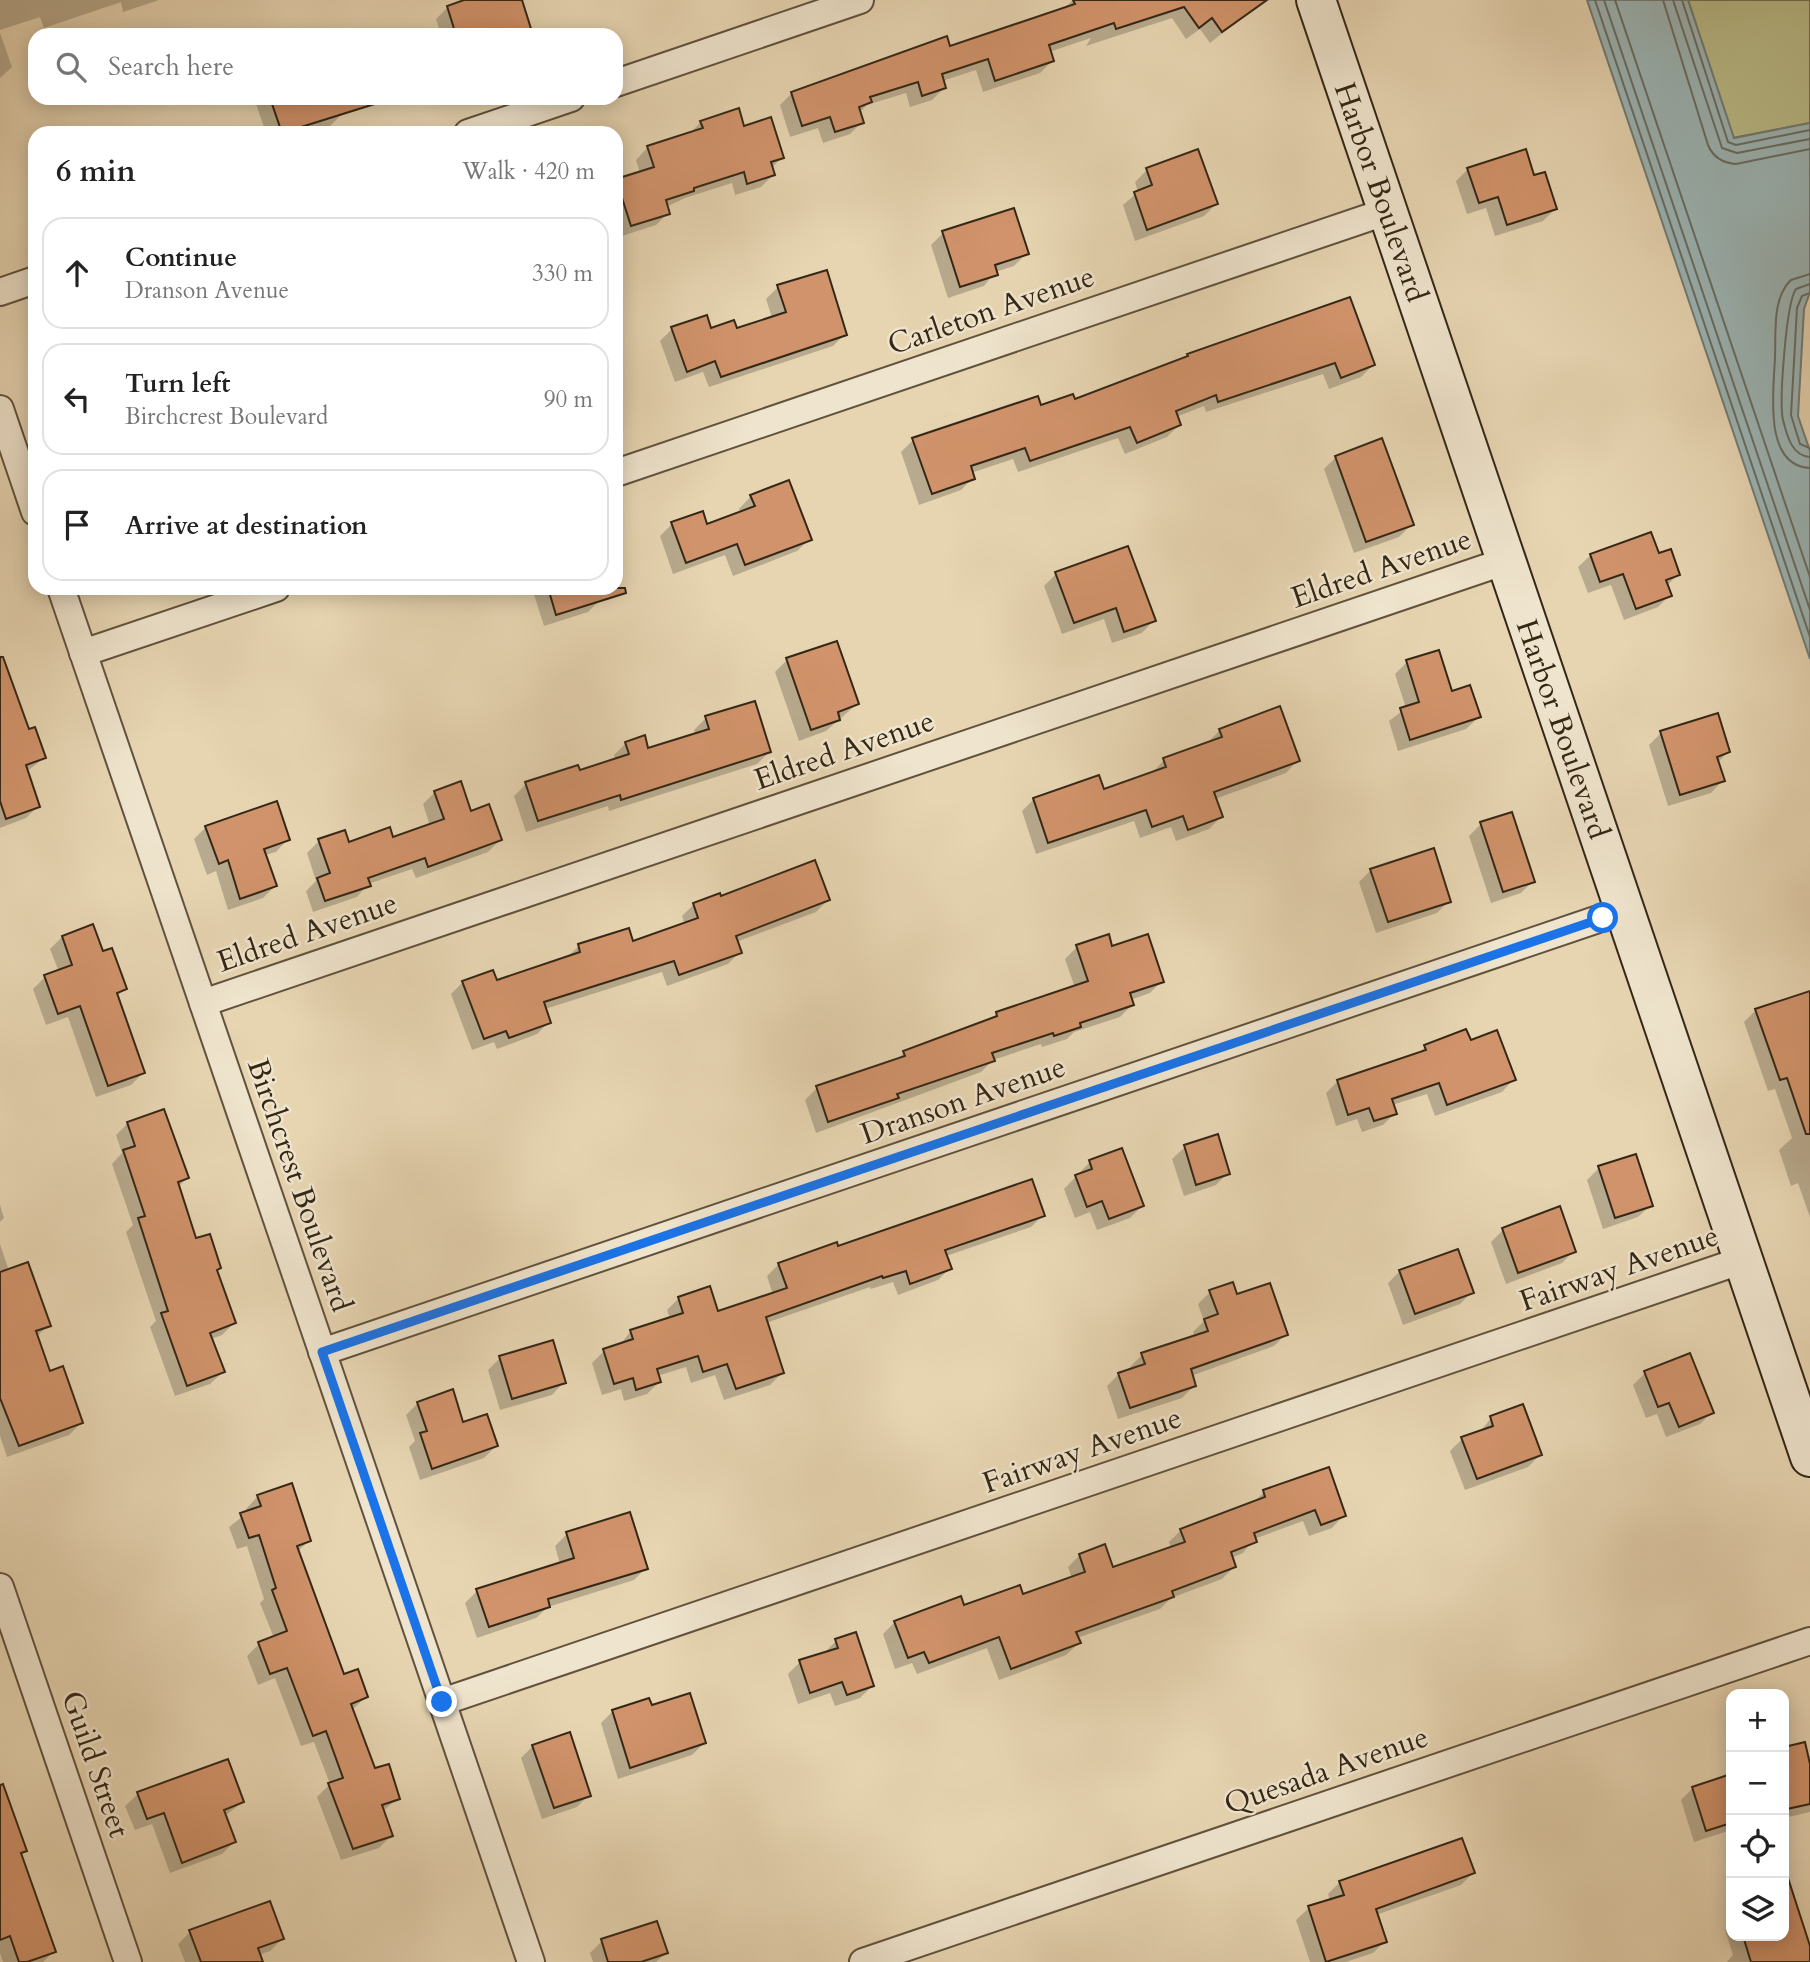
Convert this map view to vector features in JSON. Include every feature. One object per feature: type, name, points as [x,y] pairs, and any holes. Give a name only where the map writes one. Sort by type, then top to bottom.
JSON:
[{"type":"street","points":[[623,81],[860,0]]},
{"type":"street","name":"Harbor Boulevard","points":[[1316,0],[1810,1457]]},
{"type":"street","points":[[489,126],[550,105]]},
{"type":"street","name":"Carleton Avenue","points":[[623,471],[1388,211]]},
{"type":"street","points":[[0,292],[28,282]]},
{"type":"street","points":[[0,409],[28,491]]},
{"type":"street","name":"Eldred Avenue","points":[[203,1003],[1506,561]]},
{"type":"street","name":"Birchcrest Boulevard","points":[[63,595],[531,1962]]},
{"type":"street","points":[[83,653],[255,595]]},
{"type":"street","name":"Dranson Avenue","points":[[322,1352],[1625,910]]},
{"type":"street","name":"Fairway Avenue","points":[[442,1702],[1744,1261]]},
{"type":"street","name":"Guild Street","points":[[0,1587],[128,1962]]},
{"type":"street","name":"Quesada Avenue","points":[[863,1962],[1810,1641]]},
{"type":"green space","points":[[1688,0],[1810,0],[1810,123],[1733,138]]},
{"type":"water","points":[[1587,0],[1688,0],[1734,138],[1810,123],[1810,292],[1804,309],[1798,416],[1810,451],[1810,659]]},
{"type":"building","points":[[464,0],[522,0],[531,28],[454,28],[447,6]]},
{"type":"building","points":[[1073,0],[1267,0],[1222,32],[1212,18],[1199,28],[1184,7],[1116,29],[1114,23],[1049,45],[1054,61],[995,81],[988,59],[942,74],[946,88],[922,96],[918,82],[870,97],[872,102],[859,107],[864,123],[835,132],[830,117],[802,126],[791,92],[947,36],[950,46],[1075,4]]},
{"type":"building","points":[[272,105],[371,105],[304,126],[280,126]]},
{"type":"building","points":[[739,108],[744,126],[771,117],[784,158],[771,162],[775,175],[747,184],[744,172],[694,188],[694,191],[666,200],[670,214],[631,226],[623,201],[623,177],[654,167],[647,146],[703,128],[700,121]]},
{"type":"building","points":[[1198,149],[1218,204],[1147,230],[1134,192],[1152,185],[1146,168]]},
{"type":"building","points":[[1526,149],[1534,175],[1545,172],[1557,209],[1507,225],[1498,197],[1479,203],[1467,168]]},
{"type":"building","points":[[1014,208],[1029,254],[995,265],[998,275],[960,287],[942,231]]},
{"type":"building","points":[[827,270],[847,335],[721,377],[715,361],[687,372],[671,327],[707,315],[711,328],[734,320],[737,328],[786,312],[777,285]]},
{"type":"building","points":[[1350,297],[1375,365],[1341,378],[1335,363],[1218,402],[1216,395],[1176,411],[1181,425],[1137,443],[1130,427],[1030,461],[1025,448],[971,466],[975,479],[932,494],[912,438],[1038,396],[1041,405],[1073,394],[1075,399],[1188,356],[1187,354]]},
{"type":"building","points":[[1382,438],[1414,525],[1366,542],[1335,456]]},
{"type":"building","points":[[789,480],[812,540],[745,565],[737,544],[686,563],[671,522],[703,511],[707,524],[755,506],[750,495]]},
{"type":"building","points":[[1651,532],[1659,553],[1671,549],[1680,575],[1666,580],[1672,596],[1636,609],[1623,574],[1600,582],[1590,554]]},
{"type":"building","points":[[1128,546],[1156,621],[1124,632],[1116,608],[1074,623],[1055,572]]},
{"type":"building","points":[[550,595],[620,595],[556,615]]},
{"type":"building","points":[[837,641],[859,704],[838,712],[840,720],[811,730],[786,658]]},
{"type":"building","points":[[1439,650],[1452,691],[1470,685],[1481,717],[1410,740],[1400,708],[1419,702],[1406,660]]},
{"type":"building","points":[[0,657],[3,657],[29,729],[35,727],[46,758],[26,765],[40,807],[6,819],[0,801]]},
{"type":"building","points":[[755,701],[771,752],[621,800],[620,795],[538,821],[525,782],[578,765],[580,770],[629,754],[625,742],[645,735],[648,748],[709,729],[705,716]]},
{"type":"building","points":[[1280,706],[1300,761],[1214,792],[1223,817],[1188,830],[1183,816],[1152,827],[1146,810],[1048,843],[1033,798],[1099,775],[1104,789],[1166,767],[1163,758],[1222,737],[1219,729]]},
{"type":"building","points":[[1718,713],[1730,752],[1717,757],[1725,781],[1680,795],[1660,731]]},
{"type":"building","points":[[461,781],[471,811],[489,804],[502,840],[428,867],[425,858],[368,878],[371,886],[325,901],[317,878],[330,873],[318,839],[345,830],[349,842],[390,827],[393,837],[444,819],[434,791]]},
{"type":"building","points":[[277,801],[290,840],[264,849],[277,886],[240,899],[228,860],[219,864],[205,826]]},
{"type":"building","points":[[1512,812],[1535,882],[1503,892],[1480,822]]},
{"type":"building","points":[[1434,848],[1451,902],[1388,922],[1370,869]]},
{"type":"building","points":[[815,860],[830,900],[736,936],[742,953],[679,975],[674,961],[544,1002],[551,1023],[509,1038],[506,1031],[484,1039],[462,981],[493,970],[497,980],[580,952],[578,944],[629,928],[633,941],[698,918],[693,903],[720,893],[721,896]]},
{"type":"building","points":[[93,924],[103,951],[112,948],[127,989],[117,993],[145,1073],[108,1086],[80,1006],[58,1014],[44,975],[72,965],[62,936]]},
{"type":"building","points":[[1109,934],[1112,946],[1148,934],[1164,982],[1130,993],[1134,1005],[1080,1023],[1081,1027],[992,1053],[995,1061],[897,1094],[899,1098],[828,1122],[816,1086],[905,1056],[903,1051],[997,1016],[996,1012],[1088,981],[1076,945]]},
{"type":"building","points":[[1810,991],[1810,1134],[1806,1134],[1787,1078],[1780,1080],[1755,1009]]},
{"type":"building","points":[[1466,1029],[1471,1040],[1497,1030],[1516,1080],[1447,1105],[1439,1083],[1392,1099],[1397,1114],[1374,1121],[1369,1108],[1348,1115],[1337,1080],[1426,1050],[1424,1045]]},
{"type":"building","points":[[164,1109],[189,1178],[178,1182],[196,1238],[210,1234],[221,1268],[217,1270],[236,1323],[210,1333],[225,1372],[187,1386],[161,1313],[168,1311],[138,1218],[145,1216],[123,1150],[135,1146],[127,1122]]},
{"type":"building","points":[[1218,1134],[1230,1174],[1196,1185],[1184,1145]]},
{"type":"building","points":[[1122,1148],[1144,1206],[1109,1219],[1102,1201],[1087,1207],[1075,1175],[1092,1169],[1089,1160]]},
{"type":"building","points":[[1636,1154],[1653,1206],[1615,1218],[1598,1166]]},
{"type":"building","points":[[1032,1179],[1045,1216],[945,1250],[952,1269],[910,1284],[906,1271],[883,1278],[882,1276],[766,1317],[784,1373],[736,1389],[727,1364],[703,1372],[698,1356],[657,1369],[661,1382],[636,1390],[633,1378],[614,1384],[603,1349],[633,1339],[630,1330],[683,1313],[678,1297],[710,1286],[718,1311],[787,1288],[778,1263],[837,1242],[838,1246]]},
{"type":"building","points":[[1560,1206],[1576,1252],[1518,1273],[1502,1228]]},
{"type":"building","points":[[1458,1249],[1474,1293],[1415,1314],[1399,1270]]},
{"type":"building","points":[[28,1262],[51,1326],[36,1331],[50,1371],[63,1366],[83,1423],[19,1446],[0,1398],[0,1272]]},
{"type":"building","points":[[1233,1282],[1237,1294],[1270,1283],[1288,1335],[1191,1369],[1196,1386],[1130,1408],[1118,1373],[1145,1364],[1141,1353],[1208,1331],[1204,1319],[1218,1314],[1209,1290]]},
{"type":"building","points":[[553,1340],[566,1383],[512,1399],[499,1356]]},
{"type":"building","points":[[1690,1353],[1714,1413],[1679,1427],[1669,1403],[1658,1407],[1644,1371]]},
{"type":"building","points":[[453,1389],[463,1422],[487,1414],[498,1446],[432,1469],[420,1433],[427,1431],[417,1402]]},
{"type":"building","points":[[1523,1404],[1542,1455],[1477,1479],[1461,1437],[1493,1426],[1490,1416]]},
{"type":"building","points":[[1329,1467],[1346,1516],[1321,1525],[1315,1510],[1254,1533],[1257,1542],[1231,1552],[1236,1567],[1172,1591],[1174,1597],[1076,1632],[1081,1643],[1011,1669],[999,1637],[929,1663],[924,1652],[908,1658],[894,1621],[961,1596],[964,1605],[1020,1585],[1023,1594],[1085,1572],[1079,1554],[1105,1544],[1113,1567],[1185,1542],[1180,1529],[1265,1497],[1263,1490]]},
{"type":"building","points":[[292,1483],[311,1541],[297,1546],[344,1674],[358,1669],[368,1697],[351,1704],[375,1768],[389,1764],[400,1799],[382,1805],[393,1836],[353,1849],[328,1783],[343,1778],[326,1731],[313,1736],[287,1668],[270,1674],[258,1642],[287,1631],[272,1590],[276,1588],[259,1535],[249,1538],[240,1513],[261,1506],[257,1495]]},
{"type":"building","points":[[630,1512],[648,1569],[548,1599],[550,1607],[489,1627],[476,1589],[574,1558],[566,1532]]},
{"type":"building","points":[[856,1632],[874,1686],[847,1695],[842,1682],[810,1693],[799,1660],[838,1648],[835,1639]]},
{"type":"building","points":[[690,1693],[706,1743],[630,1768],[612,1710],[649,1698],[652,1705]]},
{"type":"building","points":[[570,1732],[591,1796],[554,1808],[532,1745]]},
{"type":"building","points":[[1805,1742],[1810,1764],[1810,1804],[1789,1809],[1789,1752],[1789,1746]]},
{"type":"building","points":[[228,1759],[244,1802],[224,1810],[236,1842],[182,1863],[164,1813],[147,1819],[137,1792]]},
{"type":"building","points":[[1726,1776],[1726,1825],[1706,1831],[1692,1787]]},
{"type":"building","points":[[3,1784],[27,1851],[21,1853],[56,1952],[27,1962],[19,1962],[10,1936],[0,1940],[0,1785]]},
{"type":"building","points":[[1462,1838],[1475,1873],[1376,1909],[1387,1942],[1326,1962],[1308,1906],[1344,1895],[1339,1881]]},
{"type":"building","points":[[1789,1881],[1810,1946],[1810,1962],[1751,1962],[1745,1941],[1789,1941]]},
{"type":"building","points":[[270,1901],[284,1939],[258,1948],[263,1962],[201,1962],[189,1930]]},
{"type":"building","points":[[657,1921],[668,1953],[641,1962],[608,1962],[601,1939]]},
{"type":"route","points":[[442,1702],[322,1352],[1603,918]]}]
